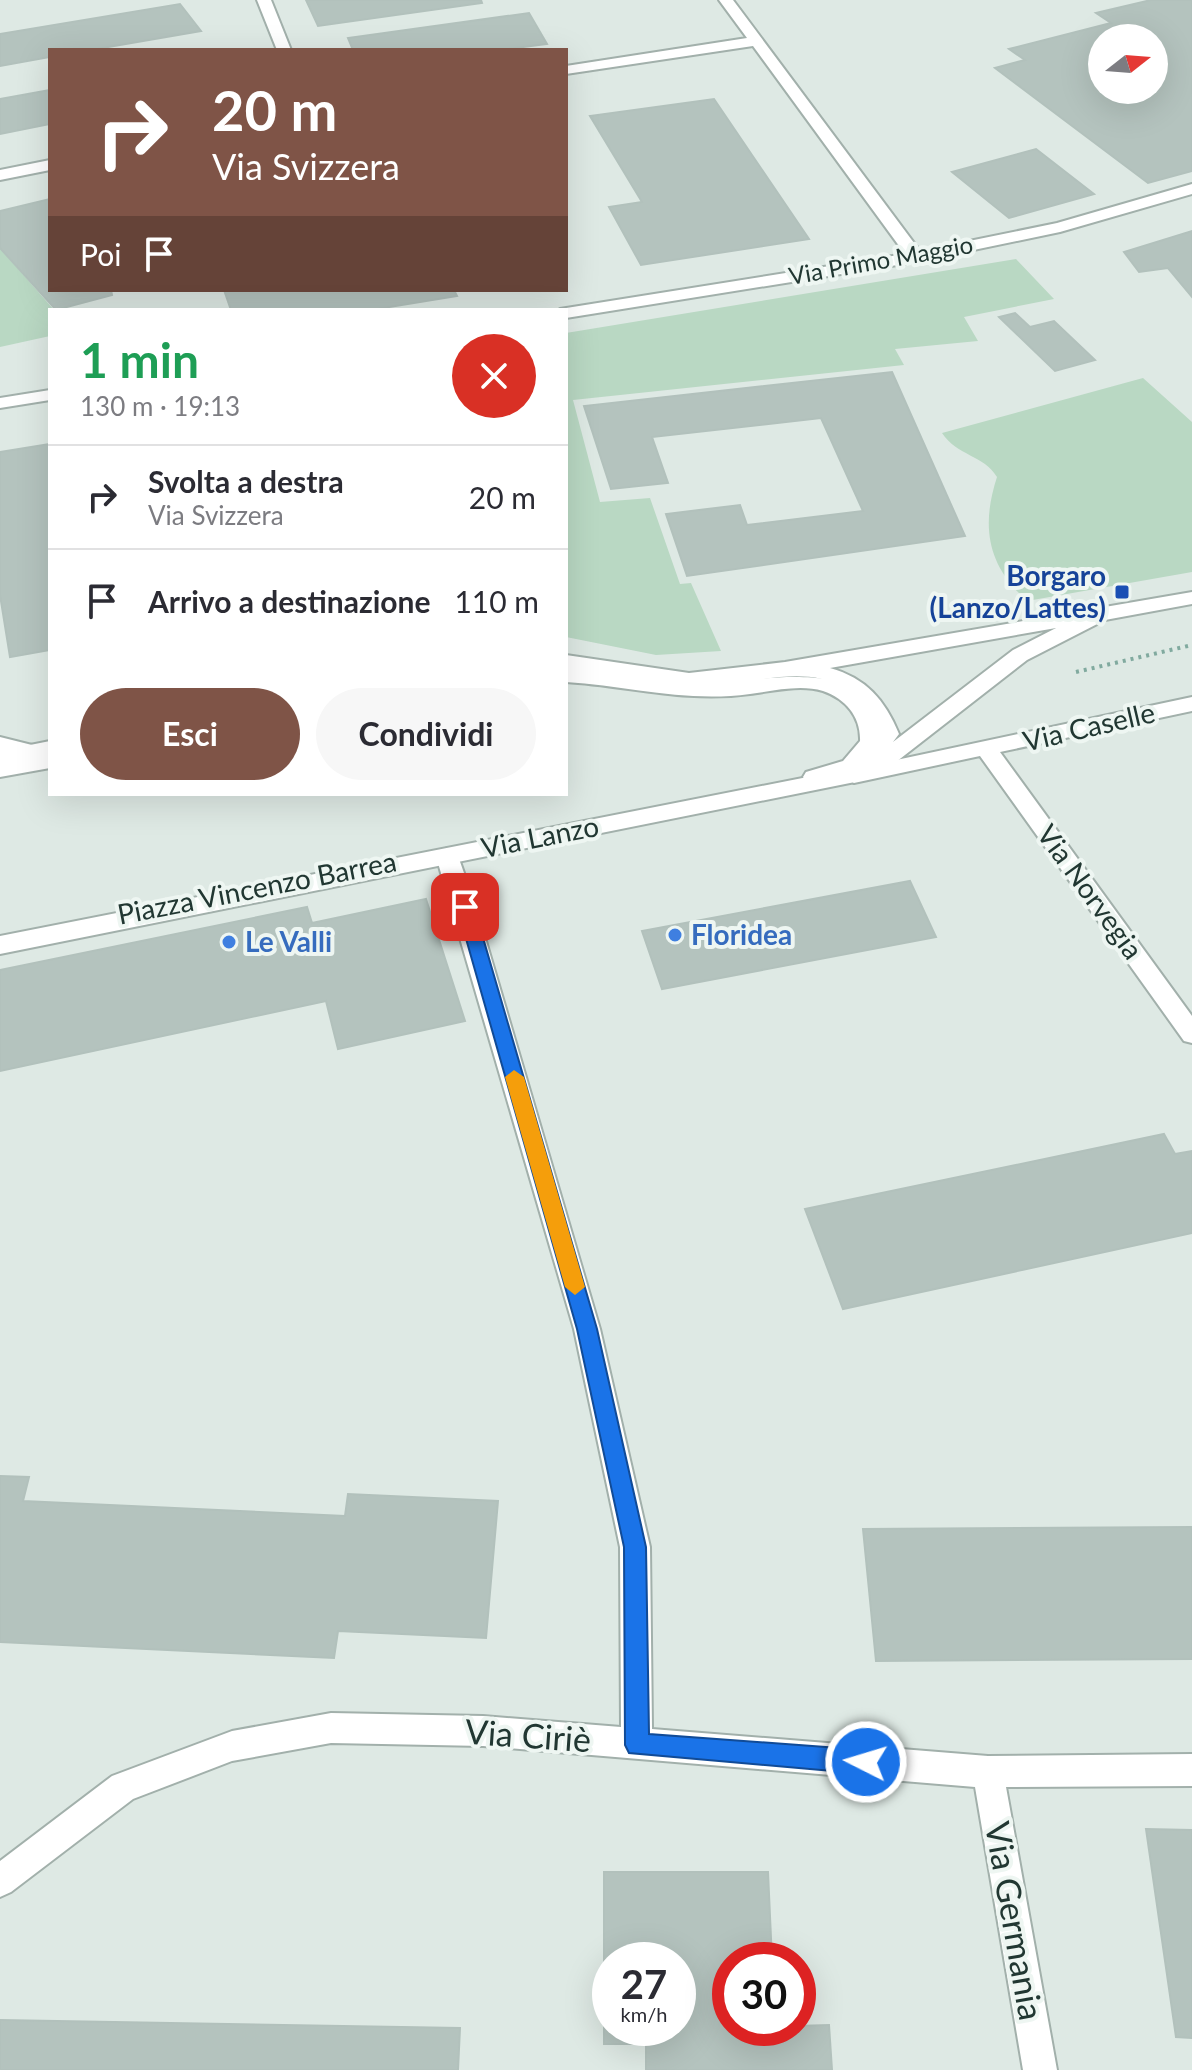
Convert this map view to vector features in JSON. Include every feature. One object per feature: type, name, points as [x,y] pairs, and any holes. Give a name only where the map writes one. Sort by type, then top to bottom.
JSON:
[{"type":"street","points":[[264,0],[283,48]]},
{"type":"street","points":[[726,0],[916,257]]},
{"type":"street","points":[[568,70],[756,41]]},
{"type":"street","points":[[0,175],[48,165]]},
{"type":"street","name":"Via Primo Maggio","points":[[568,313],[916,257],[1060,227],[1192,189]]},
{"type":"street","points":[[0,403],[48,395]]},
{"type":"street","points":[[568,662],[689,680],[792,668],[1192,598]]},
{"type":"street","points":[[847,777],[879,764],[1020,655],[1104,612]]},
{"type":"street","points":[[792,668],[828,672],[860,690],[880,709],[888,734],[871,761],[847,777]]},
{"type":"street","name":"Piazza Vincenzo Barrea","points":[[0,942],[842,771],[858,761],[869,748],[873,734],[870,719],[855,700],[832,687],[812,682],[792,681],[735,690],[674,690],[568,675]]},
{"type":"street","name":"Via Caselle","points":[[987,750],[1192,704]]},
{"type":"street","points":[[0,744],[44,754]]},
{"type":"street","name":"Via Lanzo","points":[[0,942],[987,750]]},
{"type":"street","name":"Via Norvegia","points":[[987,750],[1192,1034]]},
{"type":"street","points":[[0,758],[44,754]]},
{"type":"street","points":[[0,770],[44,754]]},
{"type":"street","points":[[447,856],[465,907],[587,1329],[632,1533],[637,1745]]},
{"type":"street","name":"Via Ciriè","points":[[0,1881],[123,1787],[232,1746],[331,1728],[483,1731],[988,1772],[1192,1770]]},
{"type":"street","name":"Via Germania","points":[[988,1772],[1040,2070]]},
{"type":"path","points":[[1071,673],[1192,645]]},
{"type":"green space","points":[[0,248],[52,308],[48,308],[48,336],[0,347]]},
{"type":"green space","points":[[1016,259],[1054,299],[964,317],[978,341],[895,349],[904,365],[573,400],[600,502],[650,498],[680,584],[691,583],[721,651],[656,655],[568,637],[568,333]]},
{"type":"green space","points":[[1143,378],[1192,422],[1192,572],[1027,601],[1003,573],[991,544],[989,512],[997,477],[985,464],[948,441],[942,433]]},
{"type":"building","points":[[306,0],[481,0],[482,3],[318,26]]},
{"type":"building","points":[[1151,0],[1192,0],[1192,171],[1148,183],[995,68],[1025,60],[1009,49],[1088,29],[1088,104],[1168,104],[1168,24],[1107,24],[1111,23],[1096,13]]},
{"type":"building","points":[[180,4],[201,31],[103,48],[48,48],[48,57],[0,66],[0,34]]},
{"type":"building","points":[[529,13],[547,44],[516,48],[352,48],[348,38]]},
{"type":"building","points":[[48,90],[48,124],[0,134],[0,99]]},
{"type":"building","points":[[714,99],[809,239],[641,265],[609,207],[642,202],[590,116]]},
{"type":"building","points":[[1036,149],[1094,194],[1009,218],[952,172]]},
{"type":"building","points":[[48,199],[48,292],[111,292],[112,295],[54,308],[0,248],[0,211]]},
{"type":"building","points":[[1192,231],[1192,297],[1168,268],[1139,272],[1124,252]]},
{"type":"building","points":[[225,292],[455,292],[457,296],[383,308],[230,308]]},
{"type":"building","points":[[1015,313],[1030,327],[1054,321],[1095,360],[1055,371],[999,317]]},
{"type":"building","points":[[892,372],[965,536],[687,576],[666,514],[740,505],[747,525],[863,511],[821,418],[652,437],[668,483],[611,489],[584,406]]},
{"type":"building","points":[[48,444],[48,650],[10,657],[0,595],[0,452]]},
{"type":"building","points":[[910,881],[936,937],[662,989],[642,931]]},
{"type":"building","points":[[426,899],[465,1021],[338,1049],[326,1001],[0,1071],[0,970],[307,907],[312,923]]},
{"type":"building","points":[[1164,1134],[1175,1154],[1192,1151],[1192,1233],[843,1309],[805,1209]]},
{"type":"building","points":[[0,1476],[29,1477],[23,1501],[345,1516],[348,1494],[498,1501],[486,1638],[338,1631],[334,1658],[0,1642]]},
{"type":"building","points":[[1192,1527],[1192,1659],[876,1661],[863,1529]]},
{"type":"building","points":[[1146,1829],[1192,1830],[1192,2038],[1176,2037]]},
{"type":"building","points":[[604,1872],[768,1872],[771,1942],[712,1942],[712,2046],[816,2046],[816,2025],[829,2025],[832,2070],[646,2070],[646,2046],[696,2046],[696,1942],[604,1942]]},
{"type":"building","points":[[0,2020],[460,2028],[458,2070],[0,2070]]},
{"type":"slow traffic","points":[[514,1077],[575,1287]]},
{"type":"place","name":"Borgaro (Lanzo/Lattes)","points":[[1122,592]]},
{"type":"place","name":"Floridea","points":[[675,935]]},
{"type":"place","name":"Le Valli","points":[[229,942]]},
{"type":"route","points":[[465,907],[587,1329],[635,1547],[637,1745],[866,1762]]}]
